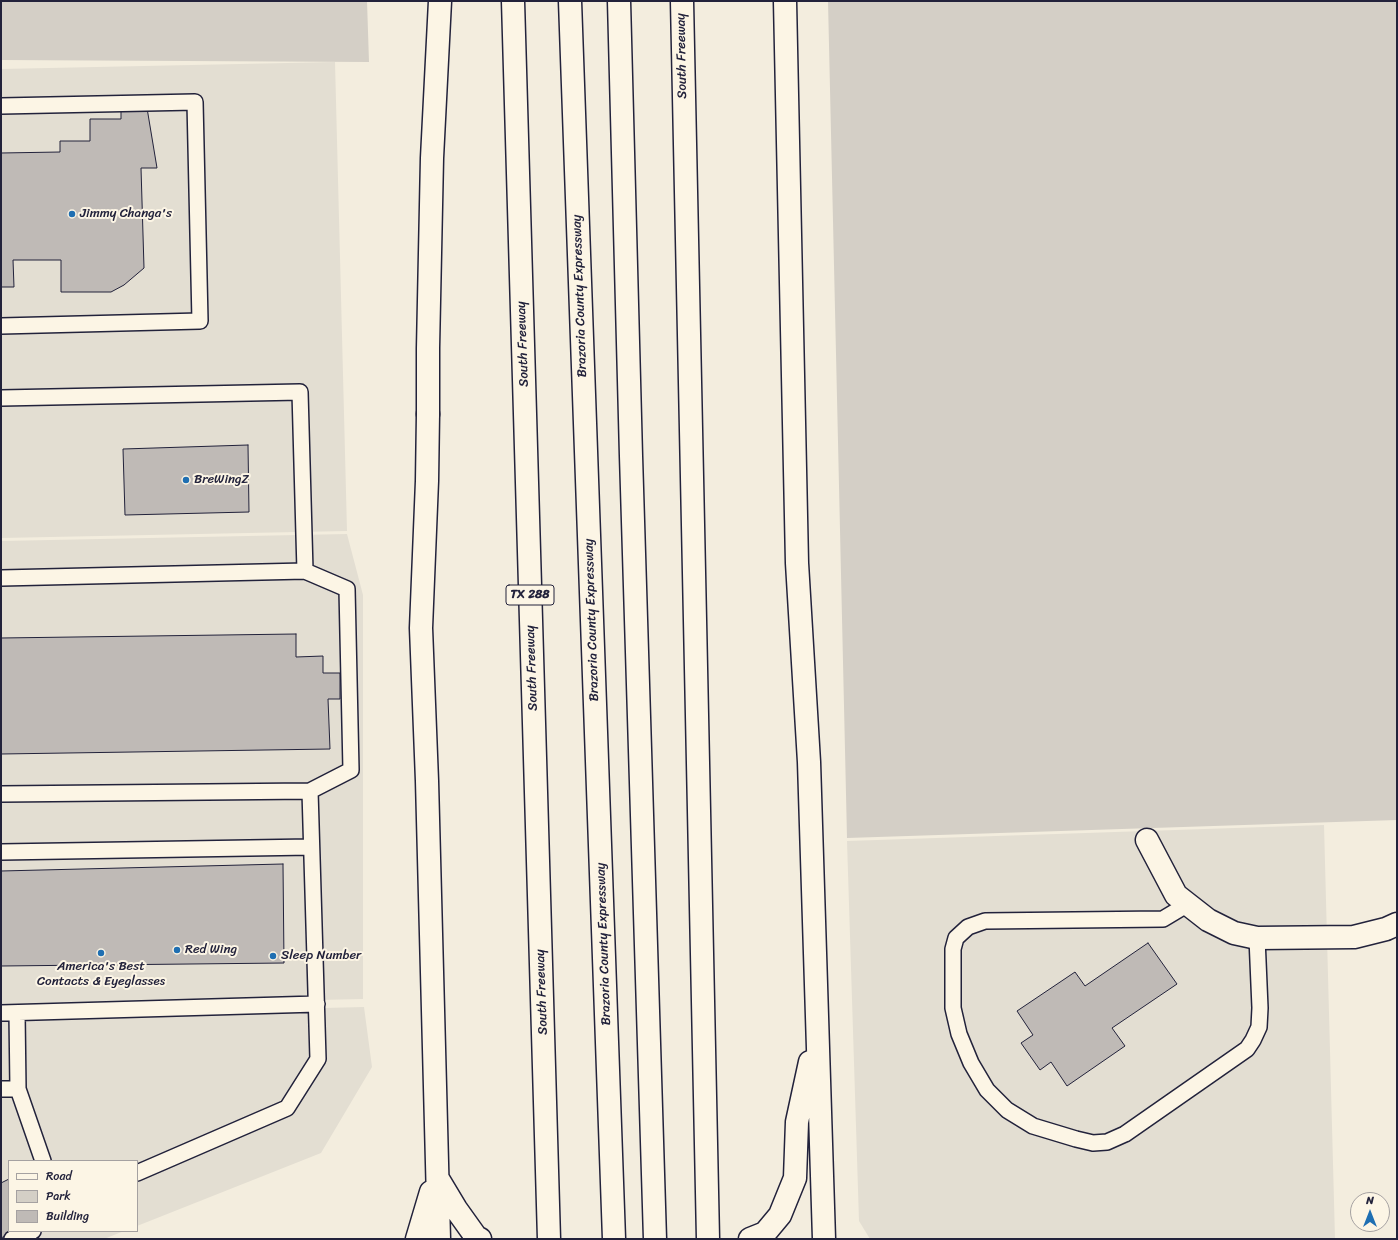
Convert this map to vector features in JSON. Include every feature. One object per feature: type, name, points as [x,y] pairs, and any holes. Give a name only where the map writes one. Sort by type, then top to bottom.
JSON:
[{"type":"main road","points":[[439,1239],[436,1176],[427,781],[421,628],[427,481],[432,158],[440,1]]},
{"type":"main road","name":"South Freeway","points":[[512,1],[549,1239]]},
{"type":"main road","name":"Brazoria County Expressway","points":[[570,1],[614,1239]]},
{"type":"main road","points":[[619,1],[631,456],[655,1239]]},
{"type":"main road","name":"South Freeway","points":[[682,1],[708,1239]]},
{"type":"main road","points":[[682,41],[693,1]]},
{"type":"main road","points":[[785,1],[797,563],[809,762],[824,1239]]},
{"type":"main road","points":[[1147,840],[1176,895],[1208,920],[1234,933],[1257,938],[1354,937],[1386,929],[1397,924]]},
{"type":"main road","points":[[750,1239],[765,1233],[780,1215],[795,1178],[797,1122],[818,1030]]},
{"type":"main road","points":[[417,1239],[436,1176]]},
{"type":"main road","points":[[436,1176],[456,1209],[476,1237],[480,1239]]},
{"type":"lane","points":[[1,106],[195,102],[200,321],[1,326]]},
{"type":"lane","points":[[1,398],[300,392],[305,571]]},
{"type":"lane","points":[[1,578],[305,571],[347,589],[351,770],[310,791],[1,794]]},
{"type":"lane","points":[[138,1173],[288,1108],[318,1059],[310,791]]},
{"type":"lane","points":[[1,852],[311,847]]},
{"type":"lane","points":[[1188,904],[1164,919],[985,921],[968,927],[956,938],[953,949],[953,1008],[959,1034],[971,1063],[987,1090],[1007,1110],[1033,1126],[1082,1141],[1093,1143],[1107,1142],[1125,1134],[1247,1049],[1259,1027],[1260,1008],[1257,938]]},
{"type":"lane","points":[[1,1013],[317,1004]]},
{"type":"lane","points":[[17,1013],[18,1089],[43,1160]]},
{"type":"lane","points":[[1,1089],[18,1089]]},
{"type":"lane","points":[[12,1239],[31,1232]]},
{"type":"shaded area","points":[[335,62],[347,531],[1,538],[1,69]]},
{"type":"shaded area","points":[[347,534],[363,595],[363,999],[1,1007],[1,541]]},
{"type":"shaded area","points":[[1324,825],[1335,1239],[870,1239],[859,1221],[847,841]]},
{"type":"shaded area","points":[[364,1007],[372,1067],[321,1153],[138,1226],[138,1160],[8,1160],[8,1232],[122,1232],[104,1239],[1,1239],[1,1016]]},
{"type":"green space","points":[[1,1],[367,1],[369,62],[1,60]]},
{"type":"green space","points":[[828,1],[1397,1],[1397,820],[847,838]]},
{"type":"building","name":"Jimmy Changa's","points":[[121,108],[147,108],[157,168],[141,168],[144,268],[124,285],[111,292],[61,292],[61,260],[13,260],[14,287],[1,287],[1,153],[60,152],[60,141],[90,141],[90,119],[121,119]]},
{"type":"building","name":"BreWingZ","points":[[248,445],[249,512],[125,515],[123,449]]},
{"type":"building","points":[[296,634],[296,657],[323,656],[323,673],[340,673],[340,699],[328,699],[330,749],[1,754],[1,638]]},
{"type":"building","points":[[283,864],[284,963],[1,966],[1,871]]},
{"type":"building","points":[[1148,943],[1177,984],[1112,1028],[1125,1046],[1067,1086],[1051,1062],[1040,1070],[1021,1043],[1033,1035],[1017,1011],[1075,972],[1085,986]]},
{"type":"building","points":[[8,1180],[8,1232],[14,1232],[1,1238],[1,1183]]},
{"type":"place","name":"Jimmy Changa's","points":[[72,214]]},
{"type":"place","name":"BreWingZ","points":[[186,480]]},
{"type":"place","name":"Red Wing","points":[[177,950]]},
{"type":"place","name":"America's Best Contacts & Eyeglasses","points":[[101,953]]},
{"type":"place","name":"Sleep Number","points":[[273,956]]}]
